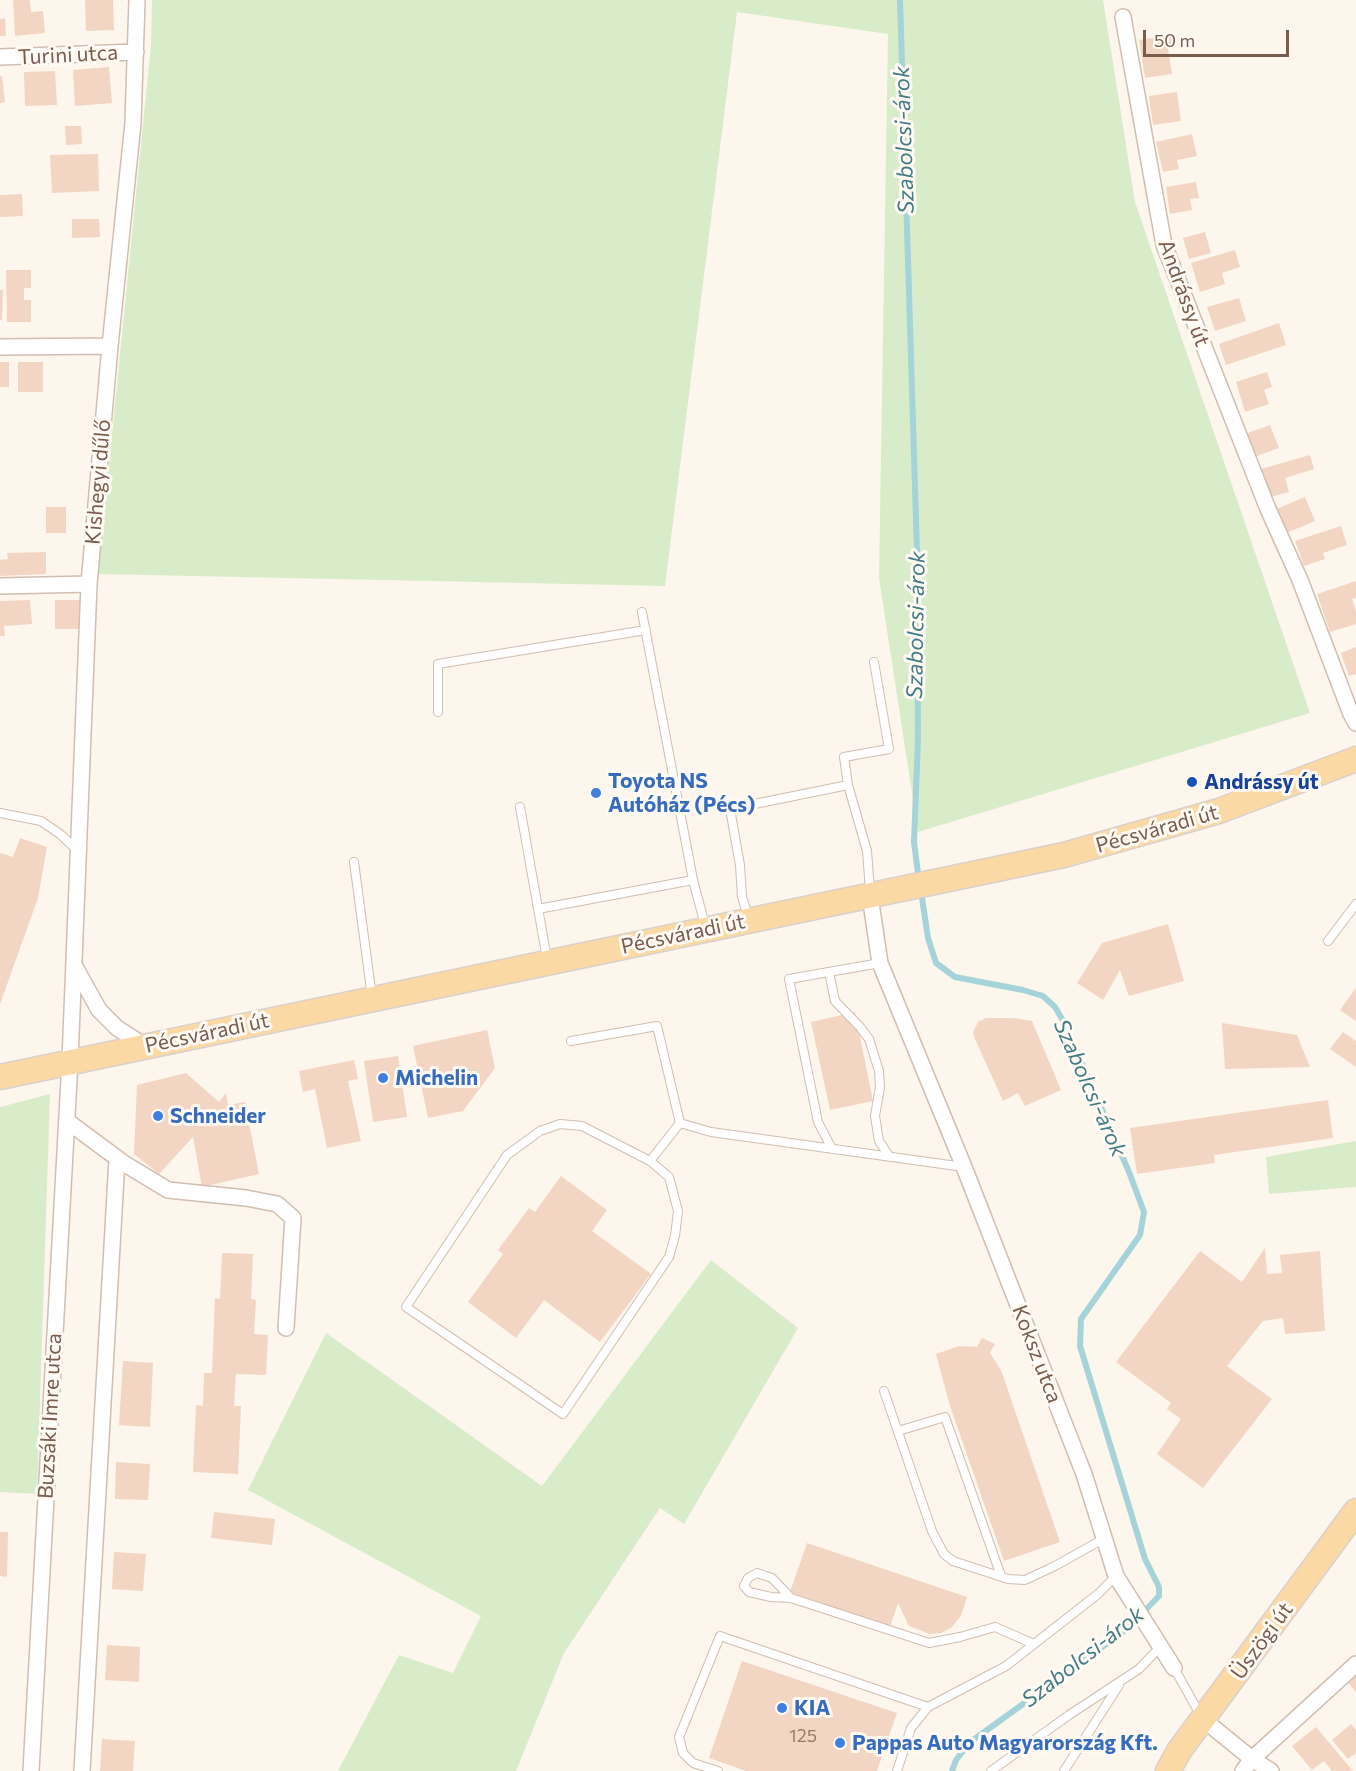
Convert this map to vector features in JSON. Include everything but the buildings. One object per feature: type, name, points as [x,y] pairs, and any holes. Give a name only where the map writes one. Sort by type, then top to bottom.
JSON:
[{"type":"main road","name":"Pécsváradi út","points":[[0,1077],[1064,855],[1219,812],[1356,759]]},
{"type":"main road","name":"Üszögi út","points":[[1168,1771],[1179,1751],[1356,1510]]},
{"type":"street","name":"Kishegyi dűlő","points":[[70,1061],[89,584],[133,123],[137,0]]},
{"type":"street","name":"Andrássy út","points":[[1123,17],[1164,245],[1268,509],[1300,580],[1356,723]]},
{"type":"street","name":"Turini utca","points":[[0,57],[136,52]]},
{"type":"street","points":[[0,347],[110,346]]},
{"type":"street","points":[[0,586],[89,584]]},
{"type":"street","name":"Koksz utca","points":[[870,896],[880,963],[964,1167],[1084,1474],[1116,1576],[1174,1668]]},
{"type":"street","points":[[74,966],[99,1010],[117,1028],[145,1046]]},
{"type":"street","name":"Buzsáki Imre utca","points":[[31,1771],[70,1061]]},
{"type":"street","points":[[67,1121],[117,1159],[168,1190],[246,1198],[277,1204],[293,1218],[286,1328]]},
{"type":"street","points":[[82,1771],[117,1159]]},
{"type":"street","points":[[1247,1765],[1356,1664]]},
{"type":"street","name":"Koksz utca","points":[[1203,1720],[1247,1765],[1271,1771]]},
{"type":"lane","points":[[642,612],[693,880],[705,930]]},
{"type":"lane","points":[[438,712],[438,664],[646,630]]},
{"type":"lane","points":[[870,896],[867,850],[848,785],[844,757],[889,749],[874,662]]},
{"type":"lane","points":[[750,920],[742,897],[740,865],[730,809],[848,785]]},
{"type":"lane","points":[[520,807],[548,963]]},
{"type":"lane","points":[[0,813],[41,821],[60,834],[78,851]]},
{"type":"lane","points":[[354,862],[372,999]]},
{"type":"lane","points":[[538,909],[693,880]]},
{"type":"lane","points":[[1328,941],[1356,904]]},
{"type":"lane","points":[[832,1149],[818,1122],[789,979],[880,963]]},
{"type":"lane","points":[[829,972],[835,1001],[869,1039],[879,1071],[880,1087],[875,1116],[879,1141],[889,1156]]},
{"type":"lane","points":[[571,1041],[657,1026],[680,1123]]},
{"type":"lane","points":[[680,1123],[711,1132],[964,1167]]},
{"type":"lane","points":[[650,1161],[680,1123]]},
{"type":"lane","points":[[560,1124],[582,1126],[650,1161],[669,1177],[678,1211],[675,1236],[669,1257],[563,1414],[406,1307],[507,1155],[540,1131],[560,1124]]},
{"type":"lane","points":[[884,1391],[932,1531],[944,1554],[953,1561],[1002,1576],[1025,1580],[1105,1539]]},
{"type":"lane","points":[[898,1431],[945,1417],[1002,1576]]},
{"type":"lane","points":[[791,1598],[772,1578],[758,1573],[748,1578],[744,1586],[749,1592],[771,1597],[791,1598],[929,1643],[960,1638],[995,1627],[1034,1644]]},
{"type":"lane","points":[[897,1771],[911,1728],[928,1707],[1006,1666],[1098,1594],[1116,1576]]},
{"type":"lane","points":[[717,1771],[693,1762],[683,1753],[679,1737],[720,1636],[928,1707]]},
{"type":"lane","points":[[991,1771],[1069,1715],[1140,1669],[1161,1646]]},
{"type":"lane","name":"Koksz utca","points":[[1174,1668],[1203,1720]]},
{"type":"lane","points":[[1064,1771],[1121,1681]]},
{"type":"green space","points":[[152,0],[1103,0],[1135,202],[1310,713],[918,832],[879,578],[888,34],[737,12],[665,586],[98,574],[151,45]]},
{"type":"green space","points":[[50,1094],[37,1494],[0,1492],[0,1107]]},
{"type":"green space","points":[[1356,1141],[1356,1187],[1269,1194],[1266,1157]]},
{"type":"green space","points":[[711,1260],[798,1328],[684,1524],[660,1508],[564,1653],[516,1771],[338,1771],[399,1655],[453,1673],[481,1616],[248,1490],[326,1333],[542,1486]]},
{"type":"waterway","name":"Szabolcsi-árok","points":[[900,0],[917,552],[918,739],[914,842],[919,881]]},
{"type":"waterway","name":"Szabolcsi-árok","points":[[921,891],[928,938],[936,963],[955,977],[1023,990],[1043,996],[1055,1007],[1065,1024],[1144,1212],[1140,1235],[1081,1319],[1080,1346],[1145,1559],[1159,1587],[1159,1596],[1127,1629],[969,1743],[956,1760],[952,1771]]},
{"type":"place","name":"Andrássy út","points":[[1192,782]]},
{"type":"place","name":"Toyota NS Autóház (Pécs)","points":[[596,793]]},
{"type":"place","name":"Michelin","points":[[383,1078]]},
{"type":"place","name":"Schneider","points":[[158,1116]]},
{"type":"place","name":"KIA","points":[[782,1708]]},
{"type":"place","name":"Pappas Auto Magyarország Kft.","points":[[840,1743]]}]
